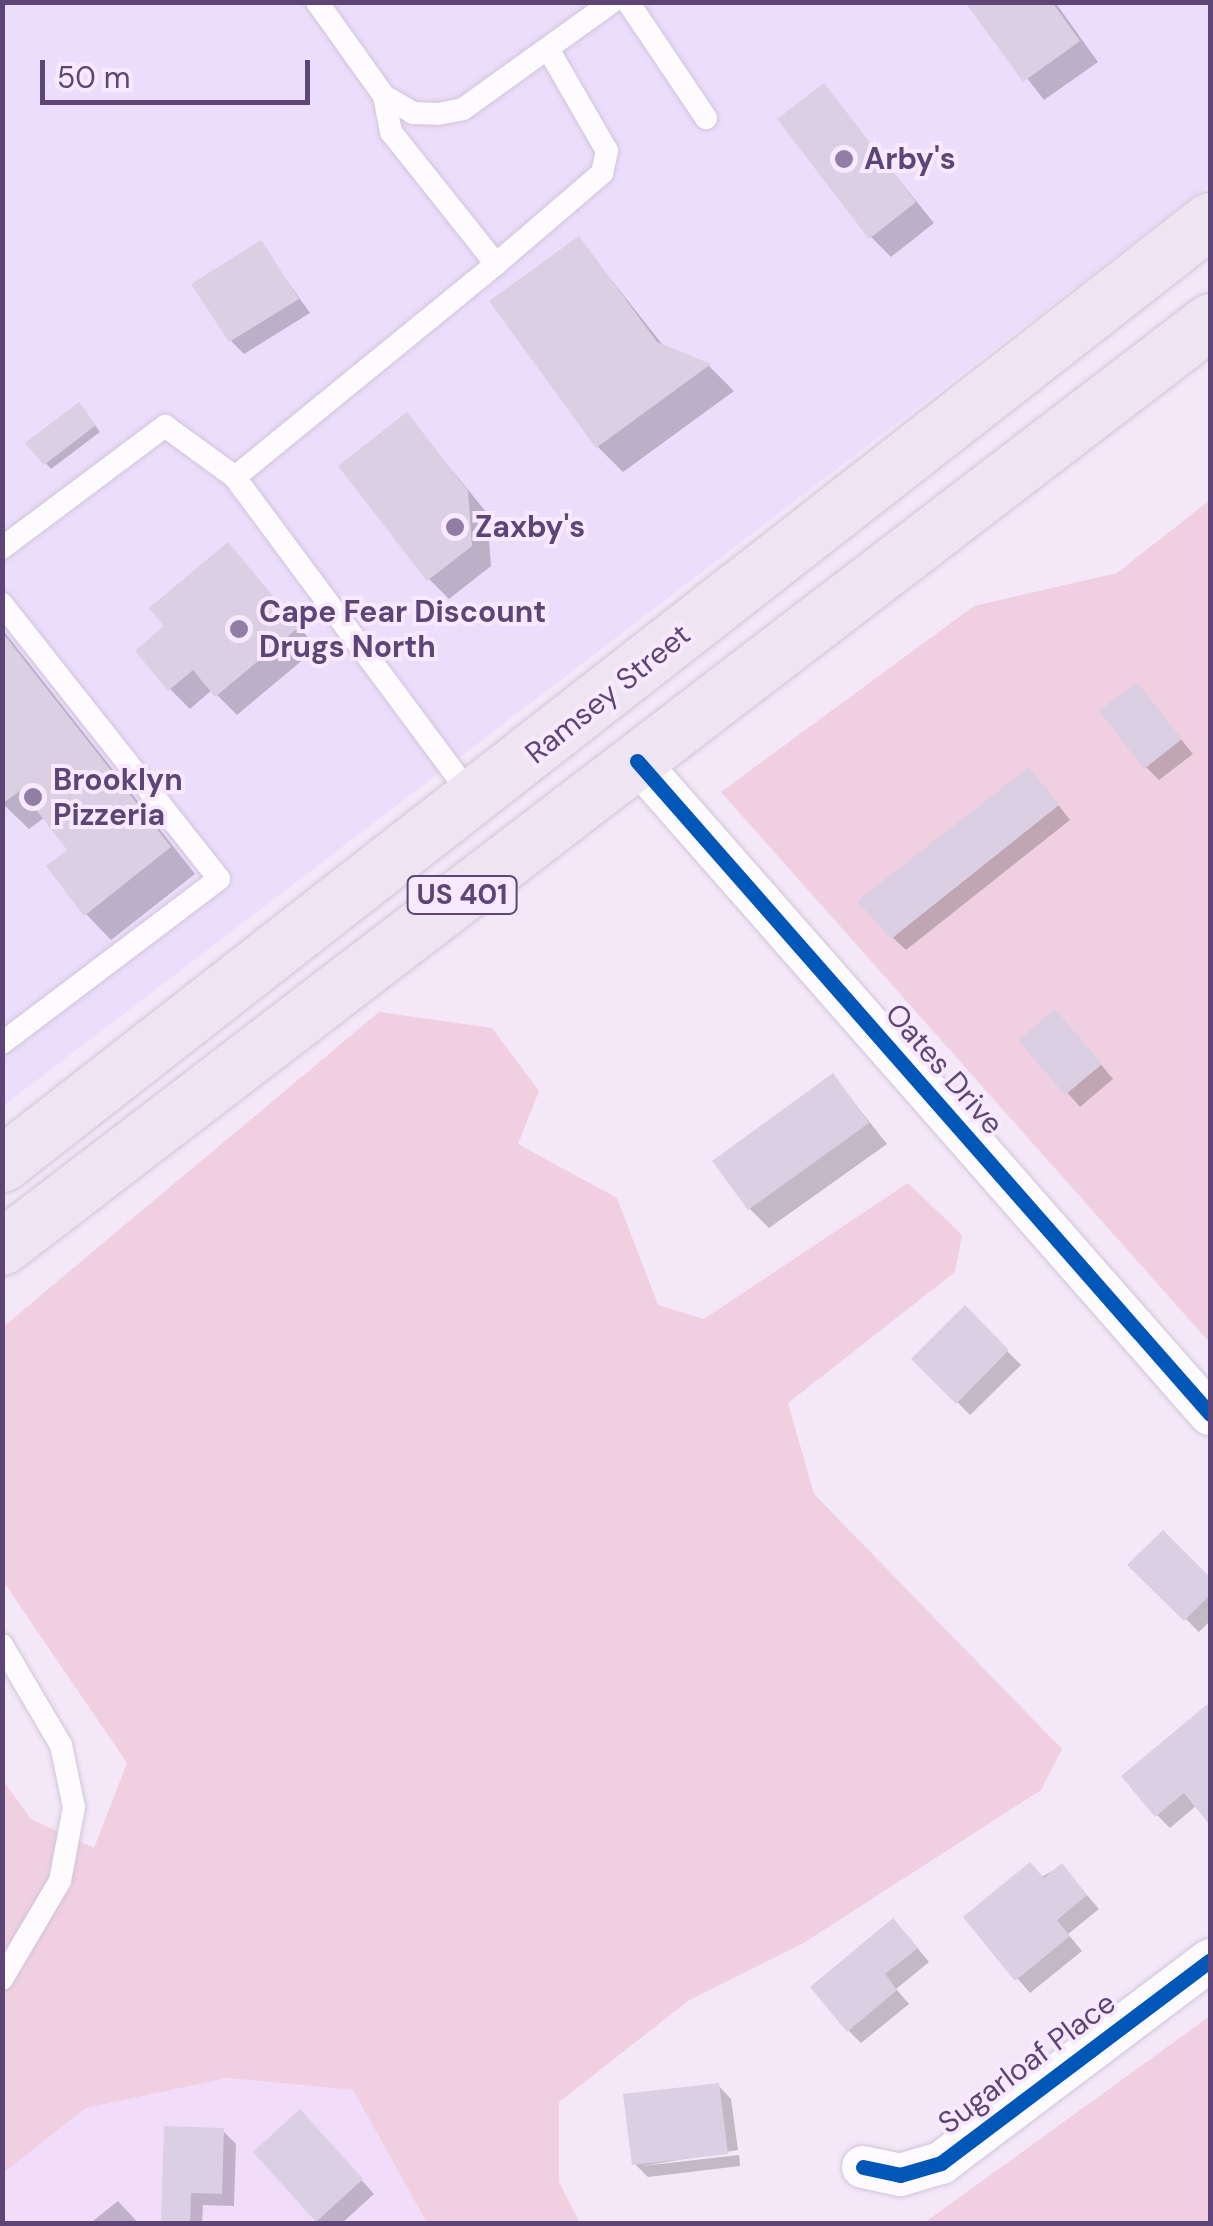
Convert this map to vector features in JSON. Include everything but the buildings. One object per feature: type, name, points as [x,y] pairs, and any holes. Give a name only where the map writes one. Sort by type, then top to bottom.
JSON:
[{"type":"main road","name":"Ramsey Street","points":[[2,1164],[475,800],[1210,220]]},
{"type":"main road","name":"US 401","points":[[2,1247],[1210,321]]},
{"type":"street","name":"Oates Drive","points":[[637,760],[1210,1414]]},
{"type":"street","name":"Sugarloaf Place","points":[[863,2167],[900,2175],[941,2163],[1210,1960]]},
{"type":"lane","points":[[316,2],[384,96],[413,113],[463,109],[612,2]]},
{"type":"lane","points":[[628,2],[706,118]]},
{"type":"lane","points":[[235,477],[602,173],[606,151],[548,50]]},
{"type":"lane","points":[[384,96],[391,132],[496,264]]},
{"type":"lane","points":[[2,548],[165,426],[235,477],[475,800]]},
{"type":"lane","points":[[2,604],[219,879],[2,1043]]},
{"type":"lane","points":[[2,1645],[61,1745],[74,1808],[60,1881],[2,1980]]},
{"type":"shaded area","points":[[3,3],[1210,3],[1210,184],[3,1106]]},
{"type":"shaded area","points":[[1210,500],[1210,1343],[721,792],[974,606],[1117,573]]},
{"type":"shaded area","points":[[379,1012],[492,1028],[539,1091],[518,1144],[617,1198],[658,1305],[704,1319],[908,1183],[962,1235],[955,1272],[788,1403],[814,1494],[1062,1749],[1041,1790],[802,1944],[688,2001],[559,2102],[559,2182],[580,2223],[427,2223],[353,2090],[227,2078],[86,2108],[3,2173],[2,1779],[31,1819],[94,1848],[127,1763],[3,1581],[3,1327]]},
{"type":"shaded area","points":[[1210,2016],[1210,2223],[924,2223]]},
{"type":"shaded area","points":[[227,2078],[353,2090],[427,2223],[3,2224],[3,2173],[86,2108]]},
{"type":"cycle path","points":[[637,761],[1210,1414]]},
{"type":"cycle path","points":[[863,2167],[900,2175],[941,2163],[1210,1960]]},
{"type":"place","name":"Arby's","points":[[844,159]]},
{"type":"place","name":"Zaxby's","points":[[455,527]]},
{"type":"place","name":"Cape Fear Discount Drugs North","points":[[239,629]]},
{"type":"place","name":"Brooklyn Pizzeria","points":[[33,797]]}]
